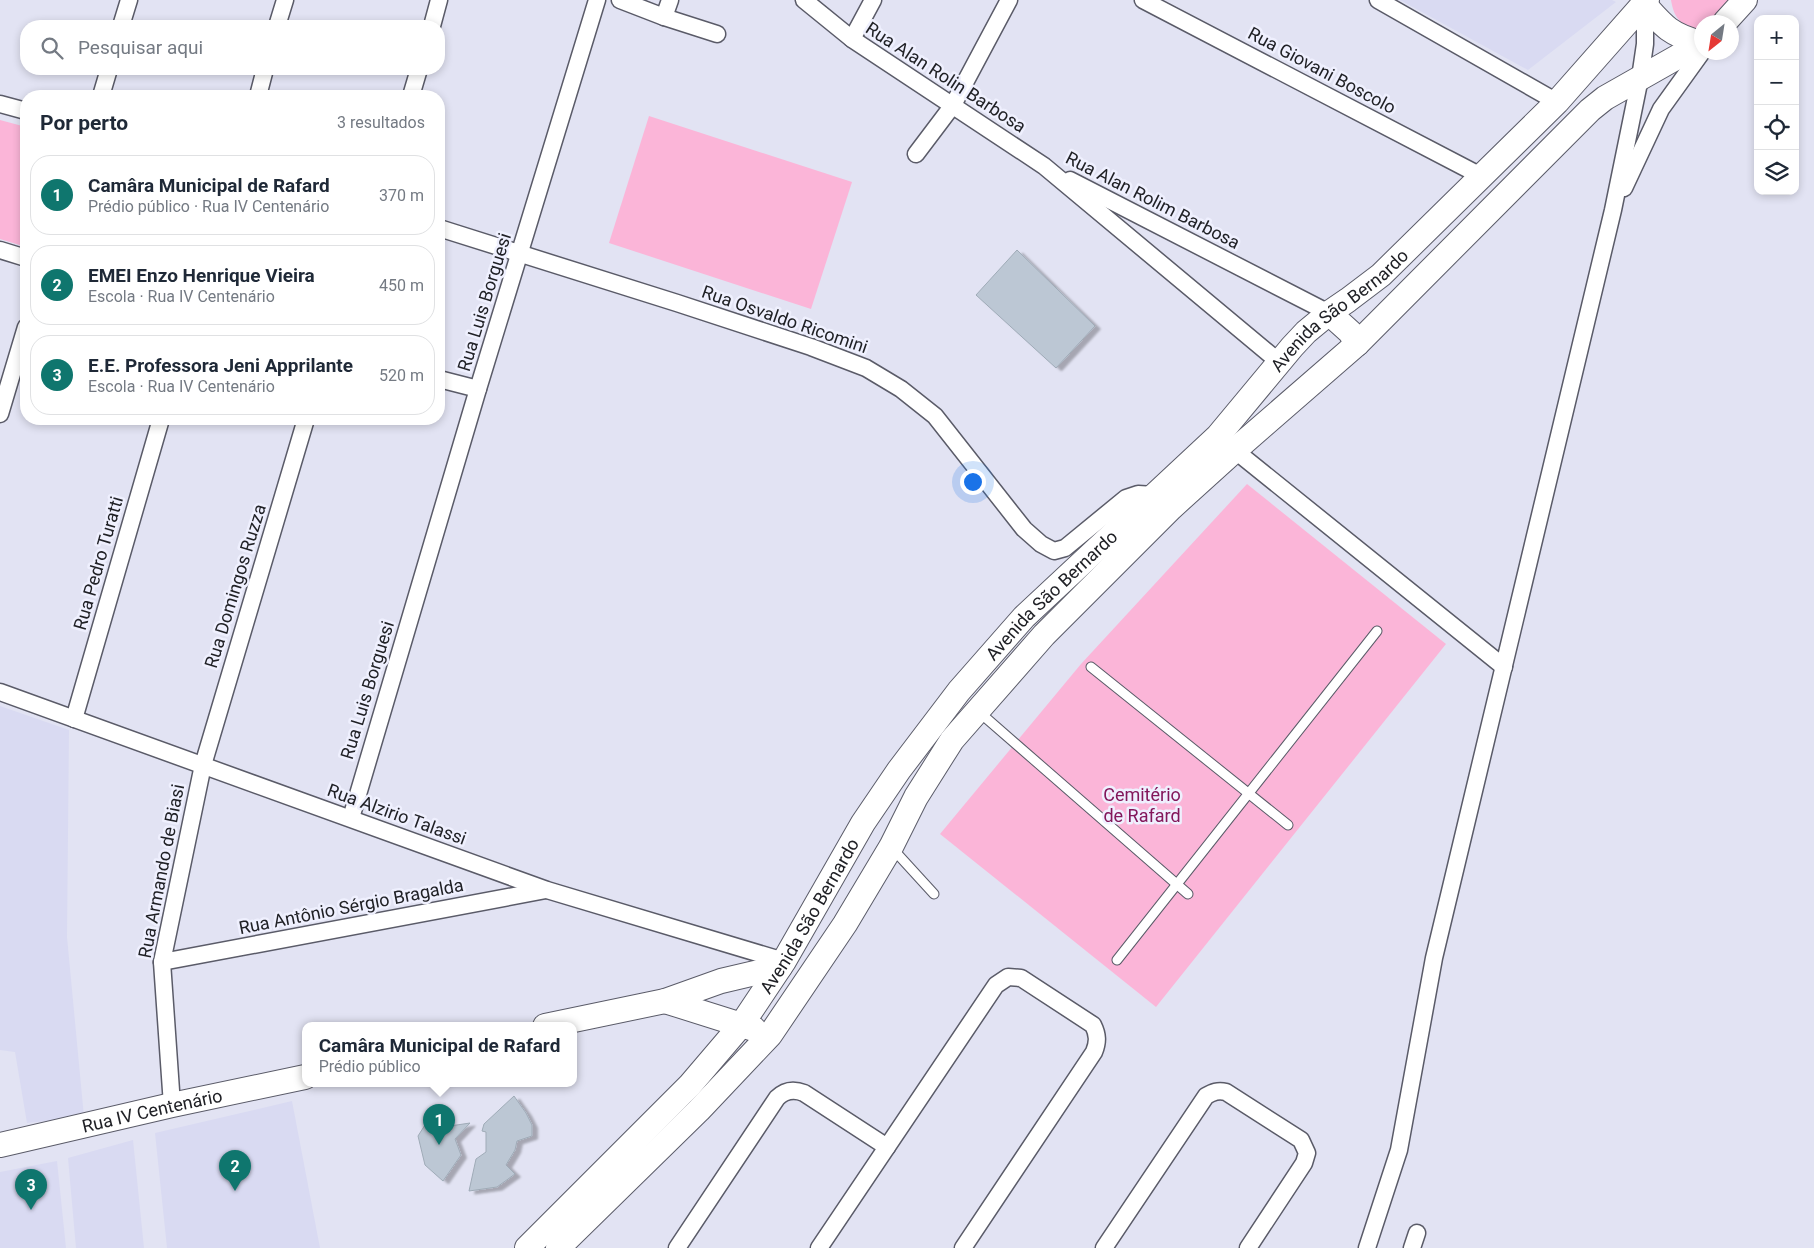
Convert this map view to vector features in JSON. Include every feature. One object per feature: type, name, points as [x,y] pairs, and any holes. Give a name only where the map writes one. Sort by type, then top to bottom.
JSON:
[{"type":"main road","points":[[1731,15],[1745,0]]},
{"type":"main road","name":"Avenida São Bernardo","points":[[558,1248],[699,1110],[770,1035],[845,924],[891,847],[916,797],[947,748],[1044,635],[1171,508],[1226,443],[1279,362],[1306,332],[1381,275],[1557,102],[1642,3]]},
{"type":"main road","points":[[1642,3],[1663,26],[1678,35],[1694,41]]},
{"type":"main road","name":"Avenida São Bernardo","points":[[527,1248],[690,1085],[742,1024],[782,964],[863,823],[899,770],[959,692],[1024,617],[1154,495],[1315,380],[1357,344],[1590,110],[1605,98],[1694,47]]},
{"type":"main road","points":[[1329,313],[1350,332],[1357,344]]},
{"type":"main road","points":[[1279,362],[1305,377],[1315,380]]},
{"type":"main road","points":[[1024,617],[1044,635]]},
{"type":"main road","points":[[863,823],[891,847]]},
{"type":"main road","points":[[564,1022],[665,1001],[720,981],[782,964]]},
{"type":"main road","points":[[665,1001],[742,1024],[770,1035]]},
{"type":"main road","name":"Rua IV Centenário","points":[[0,1146],[172,1105],[302,1078]]},
{"type":"street","points":[[124,20],[129,0]]},
{"type":"street","points":[[279,20],[285,0]]},
{"type":"street","points":[[434,20],[439,0]]},
{"type":"street","name":"Rua Luis Borguesi","points":[[350,818],[597,0]]},
{"type":"street","points":[[620,0],[717,34]]},
{"type":"street","points":[[664,17],[670,0]]},
{"type":"street","name":"Rua Alan Rolin Barbosa","points":[[804,0],[852,39],[1044,166]]},
{"type":"street","points":[[852,39],[873,0]]},
{"type":"street","points":[[916,154],[953,105],[1009,0]]},
{"type":"street","name":"Rua Giovani Boscolo","points":[[1143,0],[1481,176]]},
{"type":"street","points":[[1378,0],[1557,102]]},
{"type":"street","points":[[1367,1248],[1399,1150],[1434,958],[1613,210],[1640,78],[1645,29],[1642,3]]},
{"type":"street","points":[[1613,210],[1661,109],[1696,60]]},
{"type":"street","points":[[103,90],[107,75]]},
{"type":"street","points":[[260,90],[263,75]]},
{"type":"street","points":[[413,90],[417,75]]},
{"type":"street","points":[[0,104],[20,109]]},
{"type":"street","name":"Rua Alan Rolim Barbosa","points":[[1044,166],[1329,313]]},
{"type":"street","name":"Rua Alan Rolim Barbosa","points":[[1044,166],[1279,362]]},
{"type":"street","name":"Rua Osvaldo Ricomini","points":[[445,230],[802,344],[866,368],[901,389],[935,416],[1024,529],[1041,544],[1054,551],[1065,548],[1126,498],[1138,494],[1154,495]]},
{"type":"street","points":[[0,250],[20,256]]},
{"type":"street","points":[[1,408],[20,346]]},
{"type":"street","points":[[445,380],[478,389]]},
{"type":"street","name":"Rua Pedro Turatti","points":[[74,719],[159,425]]},
{"type":"street","name":"Rua Domingos Ruzza","points":[[203,765],[304,425]]},
{"type":"street","points":[[1226,443],[1504,667]]},
{"type":"street","name":"Rua Alzirio Talassi","points":[[0,692],[547,890],[782,964]]},
{"type":"street","name":"Rua Armando de Biasi","points":[[172,1105],[162,962],[203,765]]},
{"type":"street","name":"Rua Antônio Sérgio Bragalda","points":[[162,962],[547,890]]},
{"type":"street","points":[[819,1248],[996,985],[1008,978],[1021,978],[1093,1025],[1098,1037],[1094,1052],[963,1248]]},
{"type":"street","points":[[677,1248],[777,1098],[784,1093],[794,1090],[804,1093],[887,1147]]},
{"type":"street","points":[[1104,1248],[1206,1096],[1221,1091],[1226,1092],[1298,1136],[1307,1153],[1304,1163],[1248,1248]]},
{"type":"lane","points":[[1117,960],[1377,631]]},
{"type":"lane","points":[[1091,667],[1288,825]]},
{"type":"lane","points":[[978,711],[1188,894]]},
{"type":"lane","points":[[891,847],[934,894]]},
{"type":"shaded area","points":[[1400,0],[1612,0],[1616,2],[1528,70]]},
{"type":"shaded area","points":[[0,706],[69,730],[67,937],[84,1117],[27,1123],[15,1052],[0,1050]]},
{"type":"shaded area","points":[[292,1101],[320,1248],[167,1248],[155,1133]]},
{"type":"shaded area","points":[[133,1140],[144,1248],[76,1248],[68,1158]]},
{"type":"shaded area","points":[[57,1161],[66,1248],[0,1248],[0,1172]]},
{"type":"green space","points":[[1671,0],[1731,0],[1718,15],[1694,15],[1694,30],[1684,24],[1674,11]]},
{"type":"green space","points":[[649,116],[852,182],[811,309],[609,243]]},
{"type":"green space","points":[[0,120],[20,125],[20,245],[0,239]]},
{"type":"green space","name":"Cemitério de Rafard","points":[[1247,484],[1446,644],[1156,1007],[940,834],[1081,664]]},
{"type":"building","points":[[1017,250],[1095,326],[1056,368],[976,295]]},
{"type":"building","points":[[514,1096],[532,1125],[532,1136],[517,1141],[515,1150],[506,1165],[515,1174],[497,1187],[469,1191],[476,1159],[486,1152],[486,1132],[482,1131],[484,1124]]},
{"type":"building","points":[[430,1117],[450,1126],[470,1123],[455,1139],[461,1155],[443,1181],[425,1165],[418,1136]]},
{"type":"place","name":"Camâra Municipal de Rafard","points":[[439,1145]]},
{"type":"place","name":"EMEI Enzo Henrique Vieira","points":[[235,1191]]},
{"type":"place","name":"E.E. Professora Jeni Apprilante","points":[[31,1210]]}]
